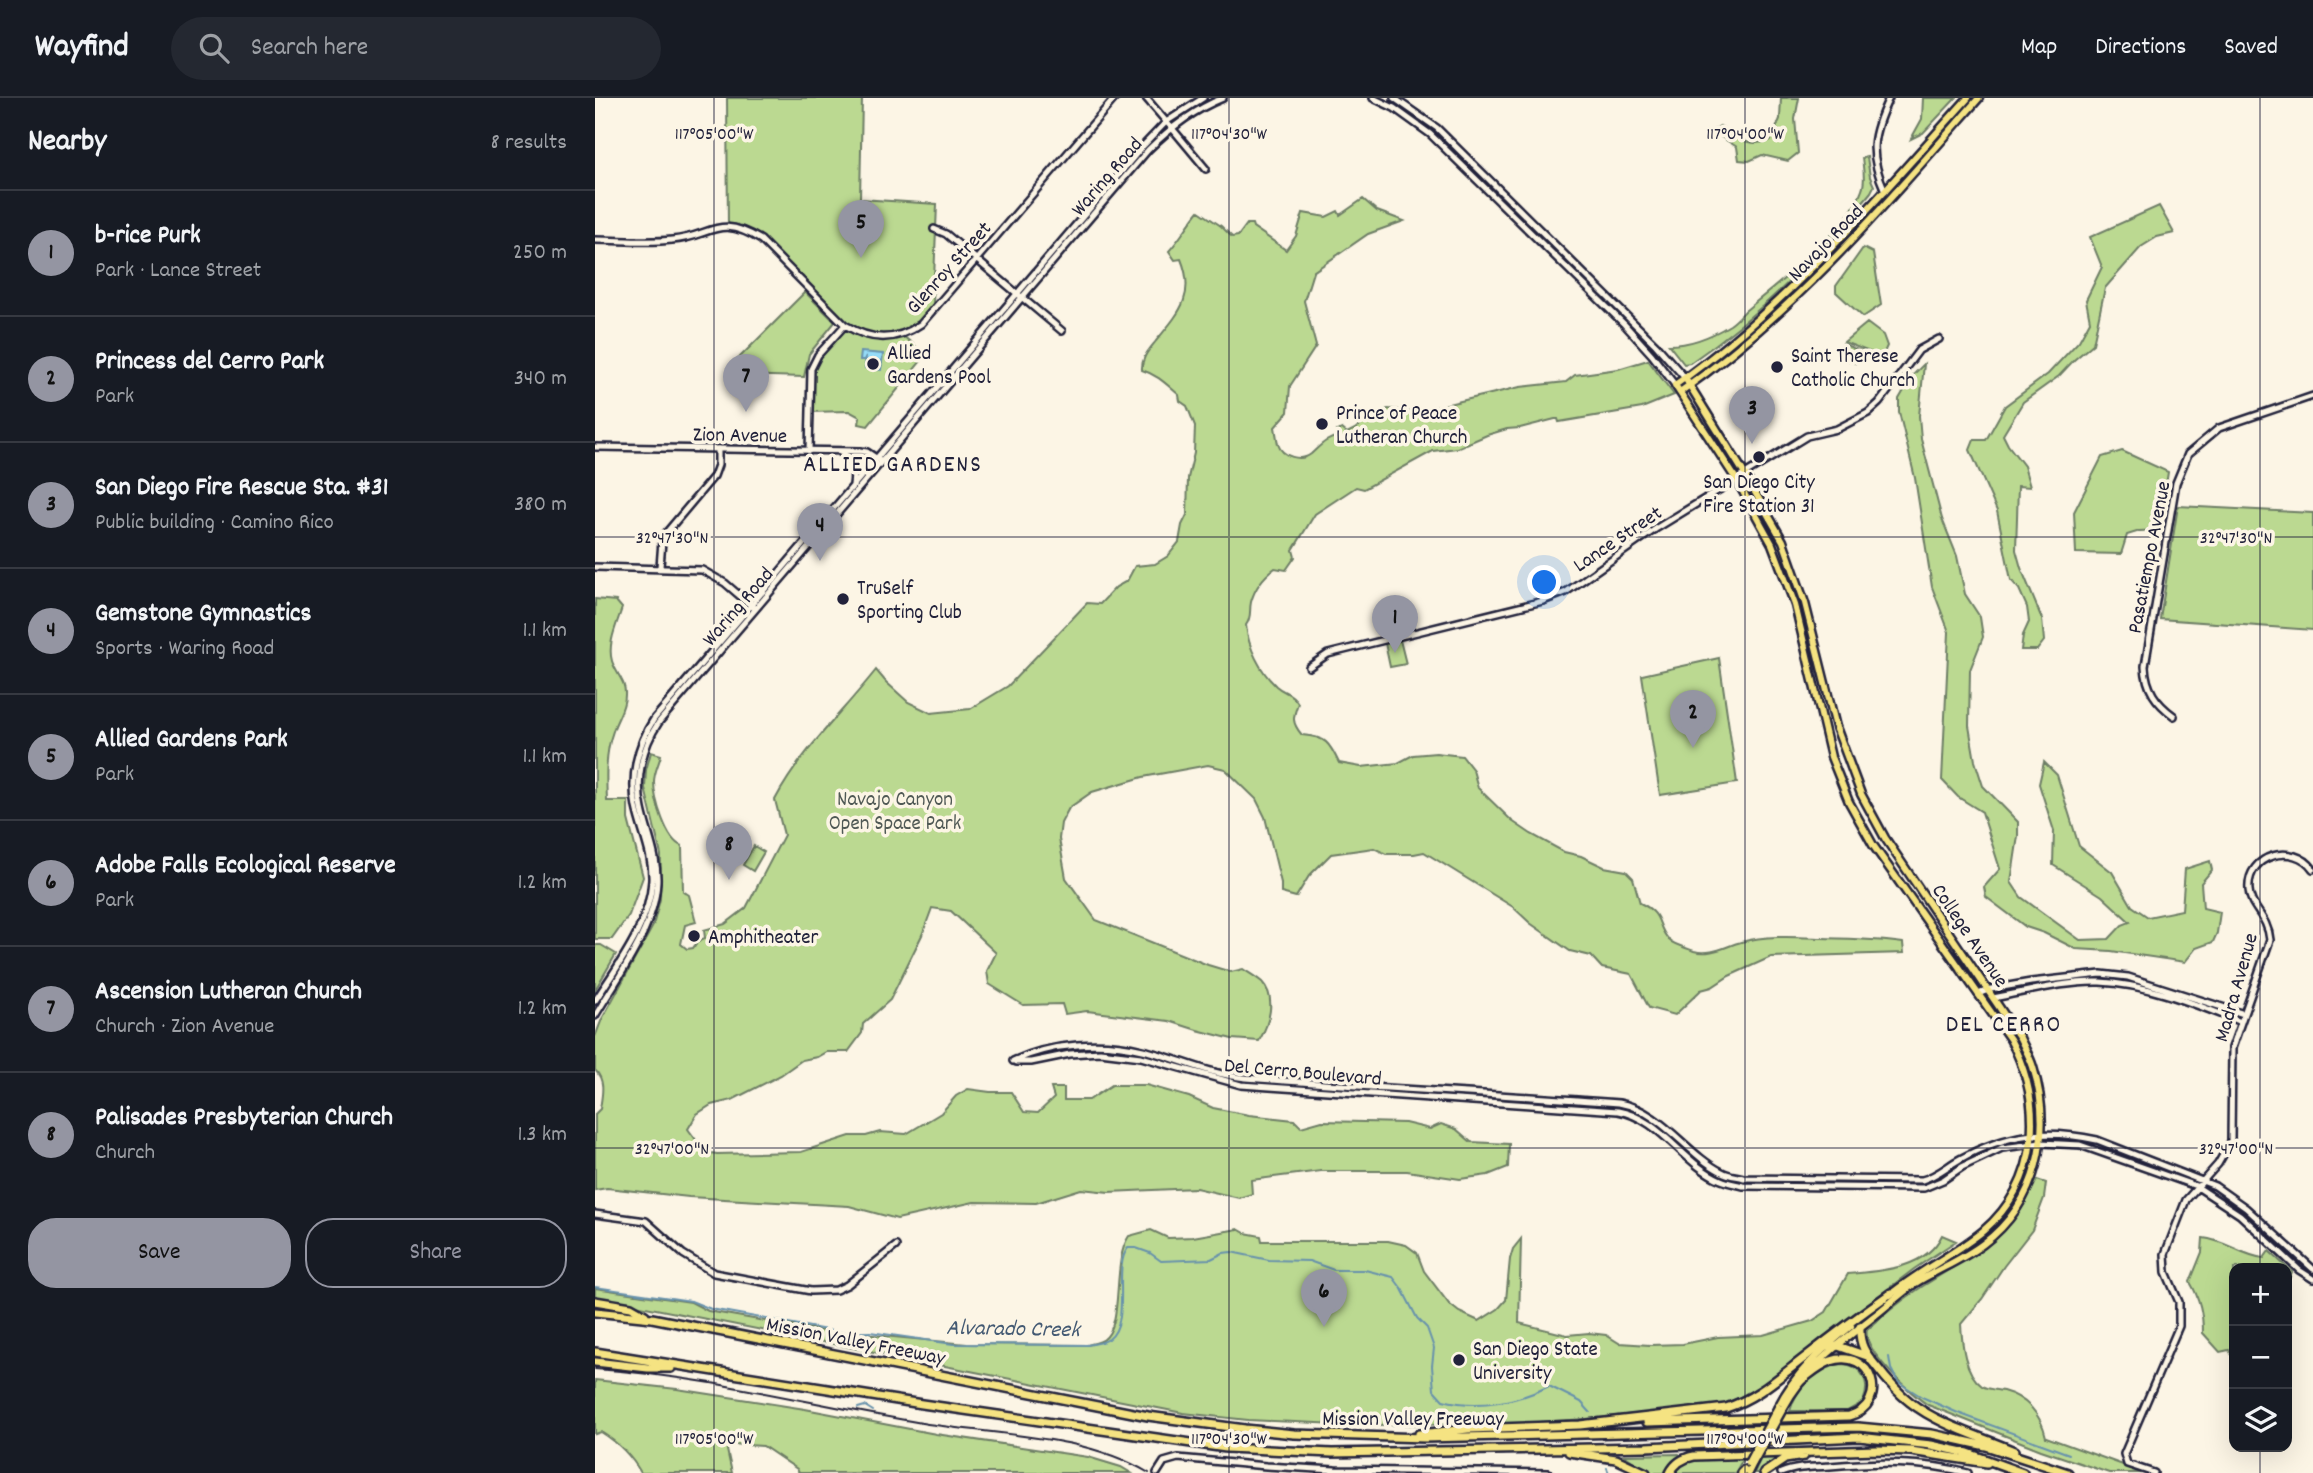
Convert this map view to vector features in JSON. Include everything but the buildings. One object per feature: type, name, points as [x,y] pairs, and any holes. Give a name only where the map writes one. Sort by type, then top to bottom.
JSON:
[{"type":"highway","points":[[1580,1425],[1710,1411],[1745,1401],[1767,1388],[1891,1293]]},
{"type":"highway","points":[[595,1301],[631,1307],[652,1318]]},
{"type":"highway","name":"Mission Valley Freeway","points":[[595,1312],[652,1318],[1179,1422],[1294,1434],[1376,1437],[1859,1427],[1932,1434],[1986,1446],[2064,1472]]},
{"type":"highway","points":[[1860,1327],[1859,1340],[1868,1356],[1893,1387],[1925,1412],[2064,1472]]},
{"type":"highway","points":[[1825,1347],[1837,1346],[1868,1356]]},
{"type":"highway","name":"Mission Valley Freeway","points":[[595,1352],[1226,1448],[1332,1453],[1548,1449],[1859,1437],[1931,1445],[1968,1453],[2022,1473]]},
{"type":"highway","points":[[1376,1437],[1468,1429],[1849,1416],[1867,1405],[1873,1389],[1866,1369],[1849,1359],[1826,1363],[1799,1382]]},
{"type":"highway","points":[[595,1362],[648,1368],[689,1367]]},
{"type":"highway","points":[[1548,1449],[1611,1457],[1643,1472]]},
{"type":"highway","points":[[1764,1473],[1785,1459],[1841,1451]]},
{"type":"highway","points":[[1671,1473],[1676,1464],[1693,1456],[1841,1451],[1911,1451],[2003,1465]]},
{"type":"main road","name":"Navajo Road","points":[[1675,385],[1782,298],[1843,237],[1968,98]]},
{"type":"main road","name":"Navajo Road","points":[[1680,392],[1731,355],[1788,305],[1850,243],[1979,98]]},
{"type":"main road","points":[[1843,237],[1850,243]]},
{"type":"main road","name":"College Avenue","points":[[1685,378],[1783,541],[1800,586],[1836,727],[1861,794],[1885,838],[2020,1038],[2033,1066],[2041,1107],[2041,1143],[2037,1163],[2026,1194],[2003,1227],[1971,1252],[1914,1285],[1860,1327],[1817,1362],[1781,1407]]},
{"type":"main road","name":"College Avenue","points":[[1675,385],[1736,479],[1772,544],[1788,584],[1823,730],[1837,776],[1849,802],[1873,845],[2010,1039],[2023,1067],[2033,1115],[2031,1144],[2018,1187],[1996,1218],[1981,1232],[1911,1277],[1825,1347],[1795,1377],[1746,1469]]},
{"type":"street","name":"Glenroy Street","points":[[845,325],[858,333],[875,338],[891,338],[911,331],[921,324],[1115,98]]},
{"type":"street","points":[[1146,98],[1206,169]]},
{"type":"street","name":"Waring Road","points":[[595,1001],[639,928],[649,901],[651,860],[635,797],[636,763],[641,744],[654,719],[1169,125],[1203,98]]},
{"type":"street","name":"Waring Road","points":[[1169,125],[1223,98]]},
{"type":"street","points":[[1373,98],[1394,108],[1430,134],[1624,324],[1675,385]]},
{"type":"street","points":[[1394,98],[1437,128],[1630,318],[1685,378]]},
{"type":"street","points":[[1885,191],[1874,159],[1874,136],[1889,98]]},
{"type":"street","points":[[595,240],[671,241],[724,226],[750,233],[761,240],[845,325],[818,355],[811,369],[809,451]]},
{"type":"street","points":[[934,229],[946,233],[1062,331]]},
{"type":"street","name":"Lance Street","points":[[1309,667],[1328,654],[1558,596],[1657,528],[1744,473],[1807,436],[1837,429],[1868,413],[1879,403],[1919,349],[1939,340]]},
{"type":"street","name":"Pasatiempo Avenue","points":[[2173,716],[2151,693],[2146,681],[2145,666],[2176,483],[2188,454],[2219,428],[2313,396]]},
{"type":"street","name":"Zion Avenue","points":[[595,447],[860,451],[879,460]]},
{"type":"street","points":[[660,568],[662,541],[714,475],[718,465],[718,449]]},
{"type":"street","points":[[837,451],[852,462],[853,485]]},
{"type":"street","name":"Waring Road","points":[[595,1016],[644,930],[654,903],[656,861],[640,798],[641,765],[646,746],[659,722],[853,485],[879,460]]},
{"type":"street","points":[[595,567],[696,569],[708,572],[753,607]]},
{"type":"street","name":"Madra Avenue","points":[[2154,1473],[2130,1465],[2124,1460],[2124,1451],[2179,1326],[2179,1301],[2166,1272],[2165,1254],[2186,1199],[2218,1164],[2233,1132],[2232,1048],[2270,940],[2267,923],[2252,901],[2249,890],[2251,874],[2258,863],[2279,853],[2300,857],[2313,869]]},
{"type":"street","points":[[1978,994],[2031,982],[2101,974],[2128,977],[2244,1014]]},
{"type":"street","points":[[1993,998],[2100,982],[2157,992],[2241,1022]]},
{"type":"street","name":"Del Cerro Boulevard","points":[[2313,1269],[2227,1193],[2203,1180],[2098,1140],[2032,1134],[2000,1141],[1983,1147],[1939,1174],[1923,1180],[1744,1178],[1723,1172],[1650,1115],[1631,1105],[1619,1103],[1242,1077],[1143,1050],[1101,1044],[1069,1046],[1028,1054],[1013,1061],[1031,1062],[1070,1054],[1100,1052],[1141,1057],[1215,1080],[1241,1085],[1618,1111],[1645,1121],[1719,1180],[1743,1186],[1924,1188],[1943,1181],[1962,1167],[1986,1155],[2003,1149],[2041,1143],[2093,1148],[2196,1186],[2240,1214],[2299,1270],[2313,1279]]},
{"type":"street","points":[[595,1214],[646,1221],[683,1254],[714,1273],[811,1291],[836,1290],[848,1285],[896,1246]]},
{"type":"street","points":[[1157,1473],[1164,1462],[1178,1458],[1335,1470],[1549,1473]]},
{"type":"street","points":[[1781,1473],[1798,1468],[1880,1462],[1954,1469],[1968,1473]]},
{"type":"green space","points":[[727,98],[862,98],[860,199],[937,204],[933,304],[924,321],[902,335],[926,355],[868,426],[859,424],[860,417],[849,411],[810,412],[812,367],[845,325],[760,240],[728,228]]},
{"type":"green space","points":[[1781,98],[1799,98],[1795,119],[1798,153],[1788,161],[1762,155],[1749,161],[1739,160],[1737,147],[1712,131],[1720,126],[1750,143],[1771,140],[1780,119]]},
{"type":"green space","points":[[1923,98],[1956,98],[1923,133],[1911,139],[1922,119]]},
{"type":"green space","points":[[1867,157],[1874,186],[1851,216],[1809,262],[1764,305],[1715,345],[1690,363],[1684,364],[1669,345],[1701,339],[1730,325],[1811,255],[1843,222],[1862,190],[1862,158]]},
{"type":"green space","name":"Navajo Canyon Open Space Park","points":[[1363,199],[1377,211],[1404,221],[1368,234],[1313,272],[1304,301],[1316,346],[1290,386],[1288,412],[1275,427],[1278,444],[1283,452],[1297,458],[1307,456],[1327,441],[1339,436],[1337,431],[1342,429],[1347,433],[1369,417],[1388,409],[1427,409],[1520,387],[1566,382],[1575,375],[1618,369],[1648,360],[1674,395],[1642,408],[1559,422],[1555,419],[1507,429],[1457,448],[1433,451],[1364,489],[1356,487],[1315,514],[1293,550],[1295,557],[1286,570],[1275,568],[1257,587],[1246,625],[1252,650],[1260,666],[1276,686],[1298,703],[1294,719],[1298,730],[1302,735],[1317,737],[1326,742],[1339,763],[1361,767],[1398,763],[1413,755],[1436,753],[1462,756],[1473,770],[1478,788],[1512,821],[1564,852],[1581,856],[1604,867],[1626,871],[1633,878],[1640,903],[1653,912],[1669,940],[1694,951],[1718,950],[1741,942],[1771,937],[1802,937],[1903,943],[1904,953],[1771,957],[1701,990],[1675,1015],[1649,1008],[1631,974],[1602,968],[1591,956],[1570,951],[1530,923],[1513,907],[1424,852],[1386,854],[1374,848],[1331,854],[1309,876],[1296,897],[1281,893],[1265,817],[1256,799],[1225,769],[1208,765],[1143,777],[1092,792],[1069,808],[1061,823],[1059,839],[1066,878],[1096,920],[1208,965],[1231,972],[1243,969],[1262,982],[1267,988],[1270,1011],[1259,1041],[1232,1039],[1169,1021],[1087,1011],[1065,1014],[1062,1004],[1023,1005],[989,984],[987,971],[996,953],[951,911],[932,908],[922,935],[890,1000],[863,1024],[862,1033],[848,1052],[826,1052],[802,1060],[781,1075],[732,1100],[711,1105],[697,1114],[688,1129],[705,1152],[801,1152],[850,1136],[866,1136],[880,1132],[906,1134],[941,1113],[956,1096],[968,1089],[1011,1092],[1024,1112],[1038,1113],[1054,1098],[1051,1088],[1064,1088],[1064,1100],[1089,1100],[1112,1085],[1146,1085],[1189,1097],[1213,1108],[1294,1120],[1301,1127],[1322,1121],[1405,1123],[1430,1129],[1441,1124],[1456,1129],[1471,1142],[1509,1144],[1508,1167],[1488,1175],[1460,1179],[1407,1171],[1321,1171],[1251,1180],[1252,1194],[1239,1198],[1196,1188],[1109,1192],[1081,1189],[1036,1203],[974,1202],[897,1219],[849,1206],[689,1197],[607,1188],[595,1190],[595,1114],[600,1109],[602,1088],[601,1079],[595,1070],[595,1037],[602,1019],[653,926],[660,899],[661,855],[645,788],[651,752],[661,755],[654,778],[656,798],[666,828],[682,846],[683,891],[689,895],[696,922],[685,925],[681,944],[687,949],[693,948],[698,941],[705,938],[704,930],[725,924],[746,908],[784,835],[775,800],[809,749],[876,670],[908,702],[931,713],[970,709],[1008,686],[1087,603],[1100,604],[1116,587],[1127,581],[1135,566],[1155,564],[1168,556],[1179,542],[1187,515],[1188,478],[1194,453],[1195,426],[1179,395],[1158,377],[1142,370],[1142,366],[1146,354],[1172,322],[1183,303],[1187,283],[1185,272],[1181,259],[1175,260],[1169,251],[1199,211],[1232,237],[1238,236],[1247,224],[1252,224],[1286,250],[1296,236],[1303,213],[1326,217],[1338,211],[1340,215]]},
{"type":"green space","points":[[2159,206],[2174,233],[2157,237],[2141,247],[2105,288],[2093,344],[2059,376],[2023,402],[2003,435],[2024,466],[2030,487],[2018,486],[2016,550],[2042,619],[2044,641],[2037,650],[2021,650],[2023,635],[2029,622],[2027,607],[2019,589],[2011,580],[1997,511],[1970,450],[1974,440],[1986,440],[2005,406],[2048,374],[2079,341],[2090,321],[2086,300],[2102,267],[2090,237]]},
{"type":"green space","points":[[1863,248],[1873,253],[1881,305],[1863,317],[1836,292],[1836,286]]},
{"type":"green space","points":[[805,292],[835,322],[809,354],[804,377],[734,375],[734,363]]},
{"type":"green space","points":[[1867,323],[1883,335],[1887,346],[1882,357],[1844,342]]},
{"type":"green space","points":[[1843,344],[1860,351],[1855,363],[1838,356]]},
{"type":"green space","points":[[1924,364],[1919,416],[1921,439],[1942,519],[1957,556],[1965,594],[1980,617],[1983,637],[1970,670],[1969,726],[1975,761],[1983,786],[2018,822],[2011,882],[2021,897],[2080,940],[2109,939],[2122,925],[2130,922],[2102,896],[2053,865],[2054,831],[2039,784],[2044,762],[2057,775],[2079,846],[2112,872],[2132,906],[2148,917],[2182,910],[2185,869],[2210,861],[2212,870],[2201,883],[2203,908],[2220,912],[2217,933],[2213,942],[2196,948],[2185,962],[2111,951],[2076,949],[2026,927],[1986,897],[1984,887],[2000,869],[1982,812],[1958,797],[1942,780],[1949,632],[1932,587],[1915,478],[1899,412],[1899,399],[1913,375]]},
{"type":"green space","points":[[2122,451],[2168,472],[2159,530],[2127,535],[2121,554],[2076,553],[2074,512],[2102,457]]},
{"type":"green space","points":[[2178,506],[2313,513],[2313,630],[2160,619]]},
{"type":"green space","points":[[595,599],[616,601],[622,608],[613,634],[611,654],[624,686],[625,700],[609,748],[607,801],[628,801],[628,819],[643,877],[629,915],[612,939],[595,939]]},
{"type":"green space","points":[[1400,640],[1406,664],[1390,667],[1385,643]]},
{"type":"green space","points":[[1719,658],[1737,783],[1660,795],[1642,675]]},
{"type":"green space","points":[[754,846],[764,852],[753,871],[743,865]]},
{"type":"green space","points":[[595,945],[601,945],[616,954],[595,990]]},
{"type":"green space","points":[[2037,1180],[2046,1183],[2044,1198],[2032,1230],[1961,1324],[1963,1349],[1968,1366],[1971,1374],[1982,1386],[2003,1391],[2025,1402],[2036,1414],[2046,1437],[2145,1473],[2109,1473],[2041,1450],[1928,1405],[1911,1392],[1880,1360],[1868,1339],[1867,1330],[1894,1307],[2002,1232],[2014,1218]]},
{"type":"green space","points":[[1238,1229],[1261,1236],[1262,1241],[1388,1241],[1406,1245],[1417,1253],[1424,1271],[1449,1304],[1479,1321],[1498,1309],[1506,1300],[1510,1259],[1513,1249],[1521,1239],[1519,1323],[1567,1335],[1606,1335],[1619,1343],[1650,1345],[1763,1335],[1812,1321],[1826,1312],[1848,1274],[1888,1269],[1914,1261],[1935,1246],[1942,1235],[1956,1241],[1914,1269],[1754,1391],[1724,1404],[1586,1419],[1507,1424],[1361,1425],[1248,1420],[1183,1413],[595,1297],[595,1288],[691,1302],[708,1311],[845,1335],[862,1334],[967,1344],[1087,1345],[1103,1340],[1110,1333],[1116,1308],[1120,1261],[1129,1236],[1151,1230],[1168,1238],[1193,1237]]},
{"type":"green space","points":[[2203,1238],[2256,1257],[2264,1258],[2269,1251],[2282,1263],[2229,1263],[2229,1350],[2220,1352],[2203,1333],[2200,1307],[2190,1282],[2202,1252]]},
{"type":"green space","points":[[1842,1364],[1855,1368],[1863,1376],[1866,1388],[1863,1402],[1847,1411],[1790,1411],[1797,1394],[1809,1380],[1833,1366]]},
{"type":"green space","points":[[595,1380],[677,1389],[805,1409],[936,1434],[1088,1457],[1121,1467],[1131,1473],[799,1473],[763,1446],[731,1444],[727,1450],[732,1473],[641,1473],[613,1440],[601,1432],[595,1434]]},
{"type":"green space","points":[[1679,1454],[1681,1457],[1668,1473],[1650,1473],[1624,1455]]},
{"type":"green space","points":[[1744,1457],[1735,1473],[1675,1473],[1689,1460]]},
{"type":"green space","points":[[1782,1457],[1761,1473],[1754,1473],[1761,1458]]},
{"type":"water","name":"Allied Gardens Pool","points":[[861,352],[883,354],[881,370],[865,368],[866,356],[864,360],[860,360]]},
{"type":"waterway","name":"Alvarado Creek","points":[[595,1287],[691,1301],[711,1309],[843,1333],[870,1332],[953,1344],[1087,1345],[1107,1340],[1116,1331],[1121,1307],[1122,1267],[1128,1248],[1150,1253],[1161,1261],[1211,1259],[1231,1252],[1269,1260],[1309,1261],[1334,1270],[1365,1270],[1393,1277],[1417,1318],[1427,1328],[1434,1348],[1434,1390],[1443,1400],[1483,1404],[1511,1400],[1549,1386],[1581,1402],[1590,1412]]},
{"type":"waterway","points":[[1889,1357],[1891,1369],[1898,1382],[1922,1397],[2069,1454]]},
{"type":"waterway","points":[[858,1408],[865,1406],[873,1411]]},
{"type":"waterway","name":"Alvarado Creek","points":[[1607,1468],[1609,1473]]},
{"type":"tram line","points":[[595,1369],[678,1378],[922,1423],[1067,1443],[1096,1450],[1149,1473]]},
{"type":"place","name":"Allied Gardens Park","points":[[861,258]]},
{"type":"place","name":"Allied Gardens Pool","points":[[873,364]]},
{"type":"place","name":"Saint Therese Catholic Church","points":[[1777,367]]},
{"type":"place","name":"Ascension Lutheran Church","points":[[746,412]]},
{"type":"place","name":"Prince of Peace Lutheran Church","points":[[1322,424]]},
{"type":"place","name":"San Diego Fire Rescue Sta. #31","points":[[1752,444]]},
{"type":"place","name":"San Diego City Fire Station 31","points":[[1759,457]]},
{"type":"place","name":"Gemstone Gymnastics","points":[[820,561]]},
{"type":"place","name":"TruSelf Sporting Club","points":[[843,599]]},
{"type":"place","name":"b-rice Purk","points":[[1395,653]]},
{"type":"place","name":"Princess del Cerro Park","points":[[1693,748]]},
{"type":"place","name":"Palisades Presbyterian Church","points":[[729,880]]},
{"type":"place","name":"Amphitheater","points":[[694,936]]},
{"type":"place","name":"Adobe Falls Ecological Reserve","points":[[1324,1327]]},
{"type":"place","name":"San Diego State University","points":[[1459,1360]]},
{"type":"district","name":"ALLIED GARDENS","points":[[893,463]]},
{"type":"district","name":"DEL CERRO","points":[[2004,1023]]}]
